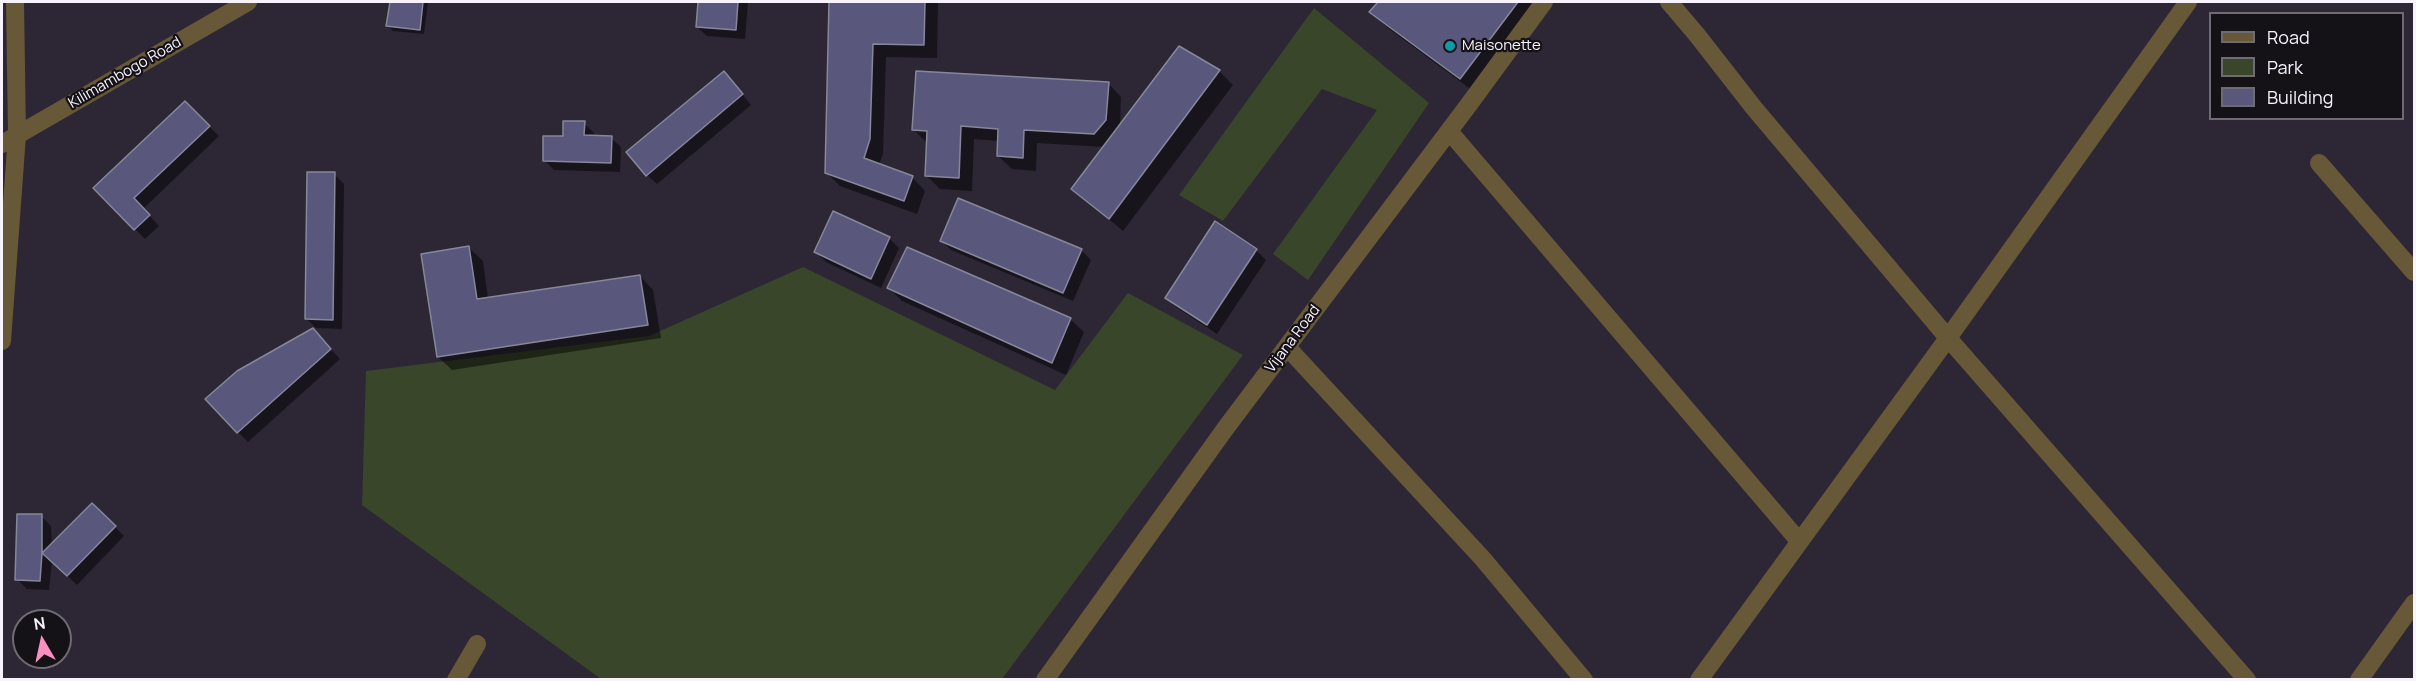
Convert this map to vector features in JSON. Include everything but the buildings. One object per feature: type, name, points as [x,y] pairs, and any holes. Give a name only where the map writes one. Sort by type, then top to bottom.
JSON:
[{"type":"street","points":[[2,340],[15,2]]},
{"type":"street","name":"Kilimambogo Road","points":[[9,139],[248,2]]},
{"type":"street","name":"Vijana Road","points":[[1045,680],[1225,429],[1544,2]]},
{"type":"street","points":[[1669,2],[1697,34],[1754,108],[1948,338],[2247,680]]},
{"type":"street","points":[[1699,680],[1948,338],[2188,2]]},
{"type":"street","points":[[1449,131],[1799,541]]},
{"type":"street","points":[[2319,164],[2415,272]]},
{"type":"street","points":[[1287,347],[1483,559],[1584,680]]},
{"type":"street","points":[[2359,680],[2415,603]]},
{"type":"street","points":[[456,680],[477,644]]},
{"type":"green space","points":[[1314,8],[1429,103],[1308,280],[1273,254],[1377,110],[1322,89],[1223,221],[1179,195]]},
{"type":"green space","points":[[803,267],[1055,390],[1128,293],[1243,355],[1002,679],[601,679],[362,505],[366,371],[649,336]]},
{"type":"place","name":"Maisonette","points":[[1450,46]]}]
